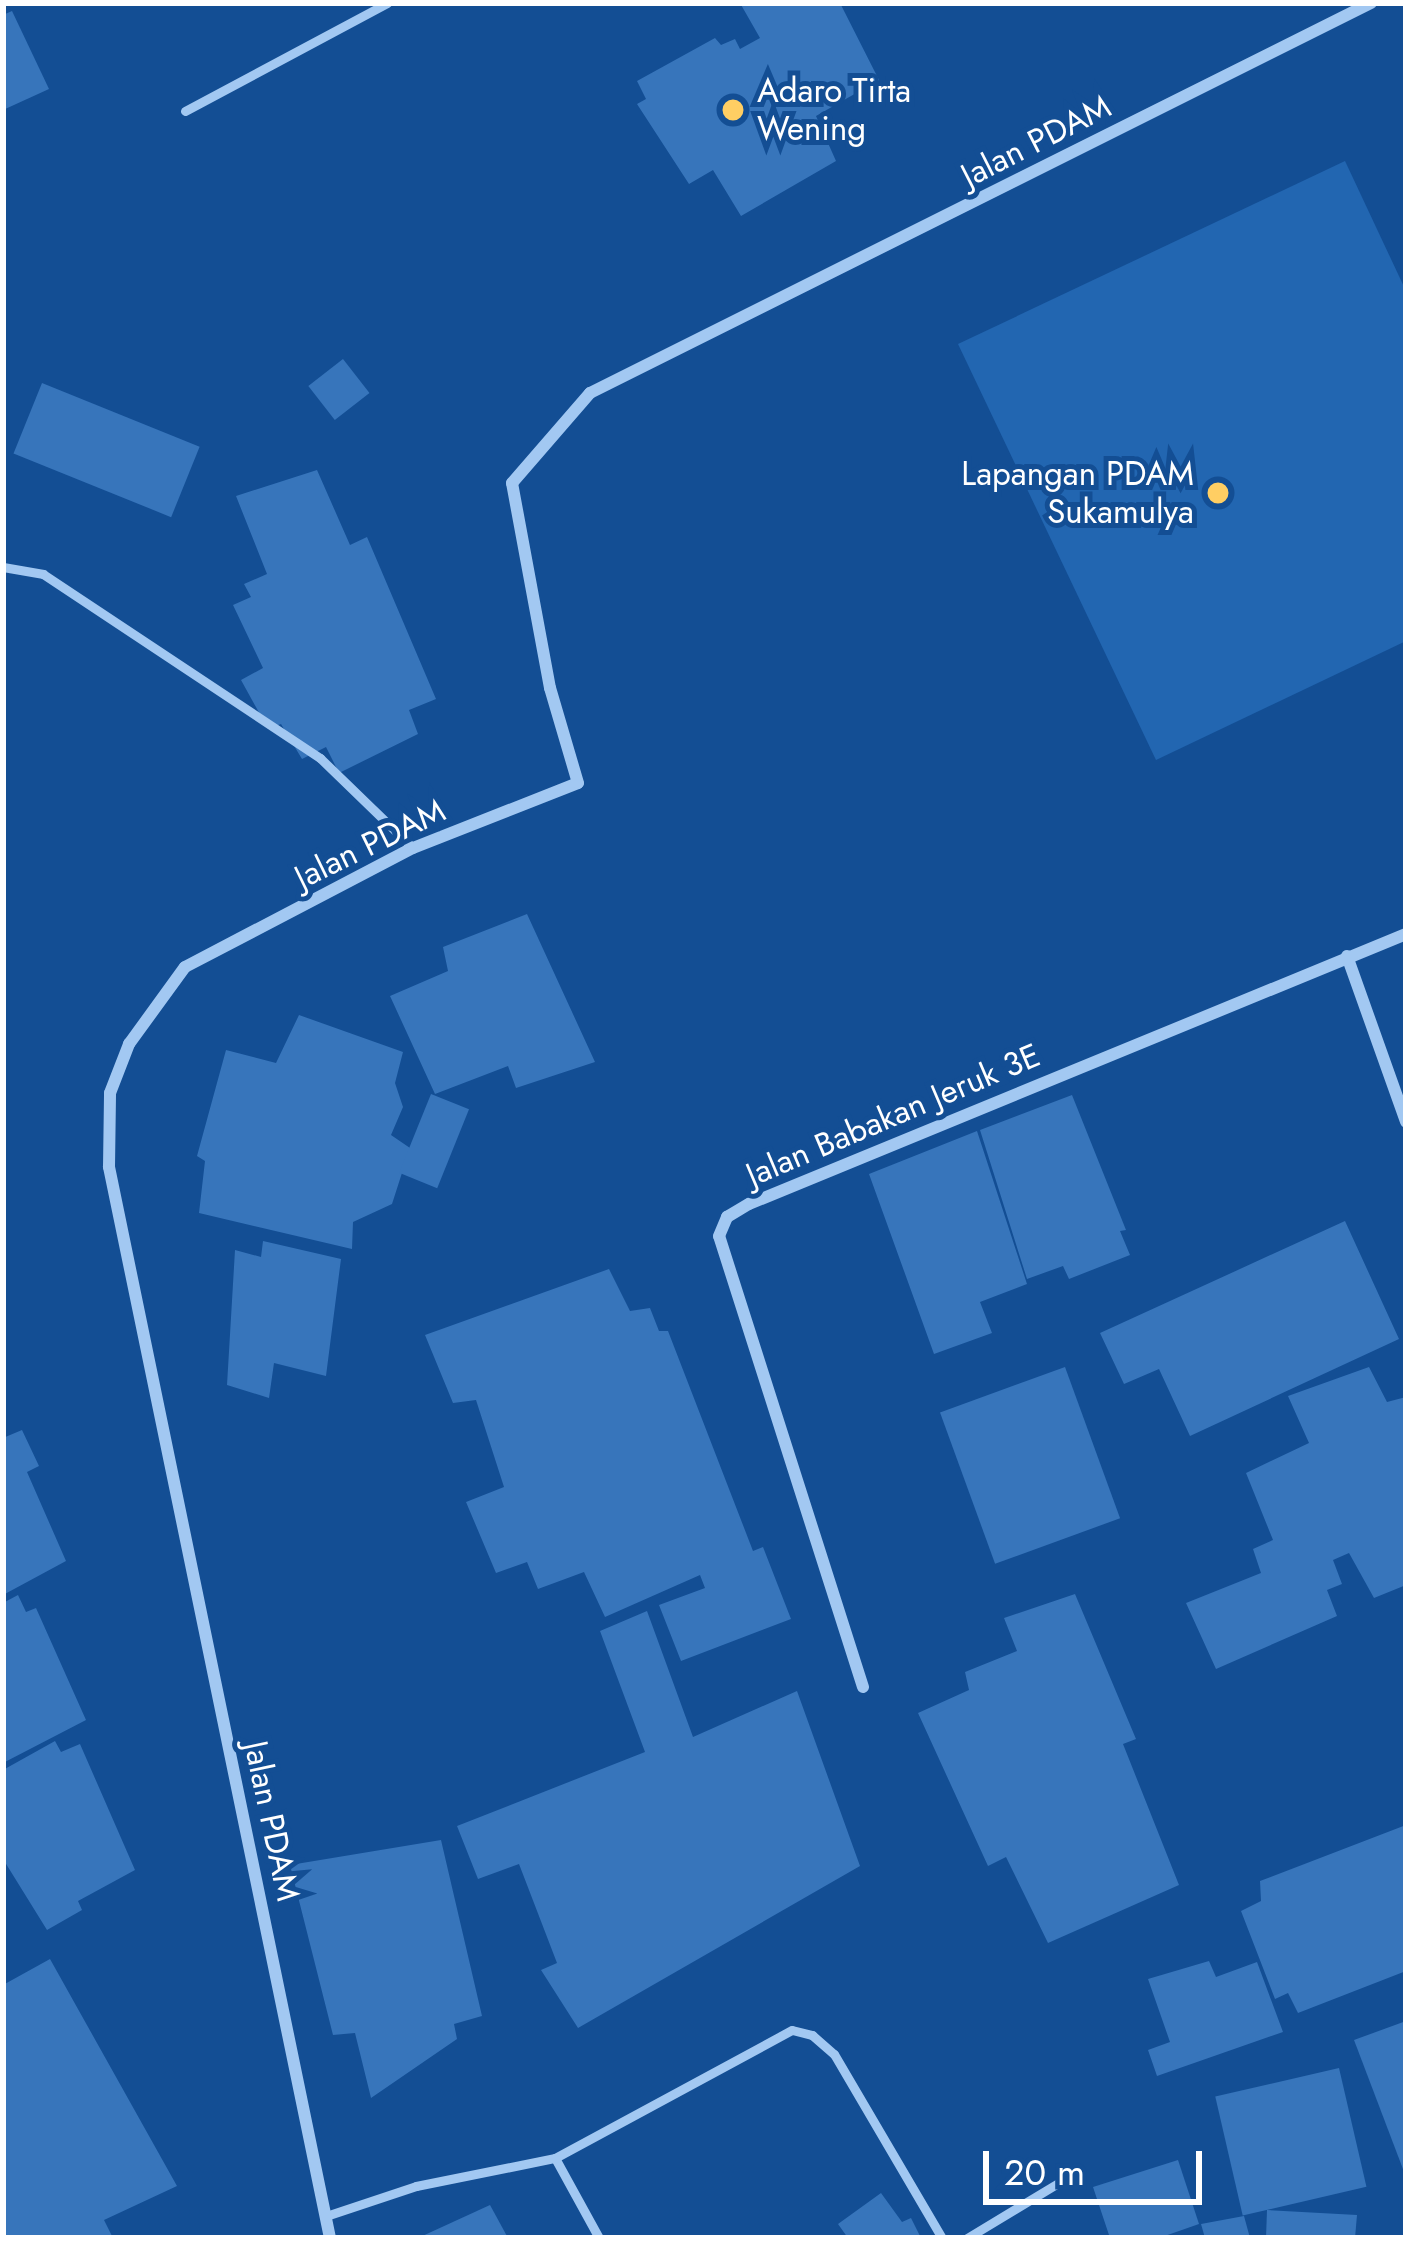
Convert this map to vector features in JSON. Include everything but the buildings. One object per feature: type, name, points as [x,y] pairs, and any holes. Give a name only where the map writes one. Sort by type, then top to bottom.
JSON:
[{"type":"street","name":"Jalan PDAM","points":[[330,2238],[109,1167],[110,1093],[129,1045],[185,967],[413,848],[578,783],[550,688],[512,484],[590,393],[1371,3]]},
{"type":"street","name":"Jalan Babakan Jeruk 3E","points":[[863,1688],[719,1236],[727,1217],[1406,934]]},
{"type":"street","points":[[1347,956],[1406,1122]]},
{"type":"lane","points":[[185,111],[387,3]]},
{"type":"lane","points":[[3,567],[43,574],[320,758],[413,848]]},
{"type":"lane","points":[[326,2216],[416,2186],[555,2158],[792,2030],[812,2035],[834,2054],[941,2238]]},
{"type":"lane","points":[[555,2158],[599,2238]]},
{"type":"lane","points":[[967,2238],[1058,2183]]},
{"type":"shaded area","name":"Lapangan PDAM Sukamulya","points":[[1345,161],[1406,291],[1406,641],[1156,760],[958,344]]},
{"type":"place","name":"Adaro Tirta Wening","points":[[733,110]]},
{"type":"place","name":"Lapangan PDAM Sukamulya","points":[[1218,493]]}]
